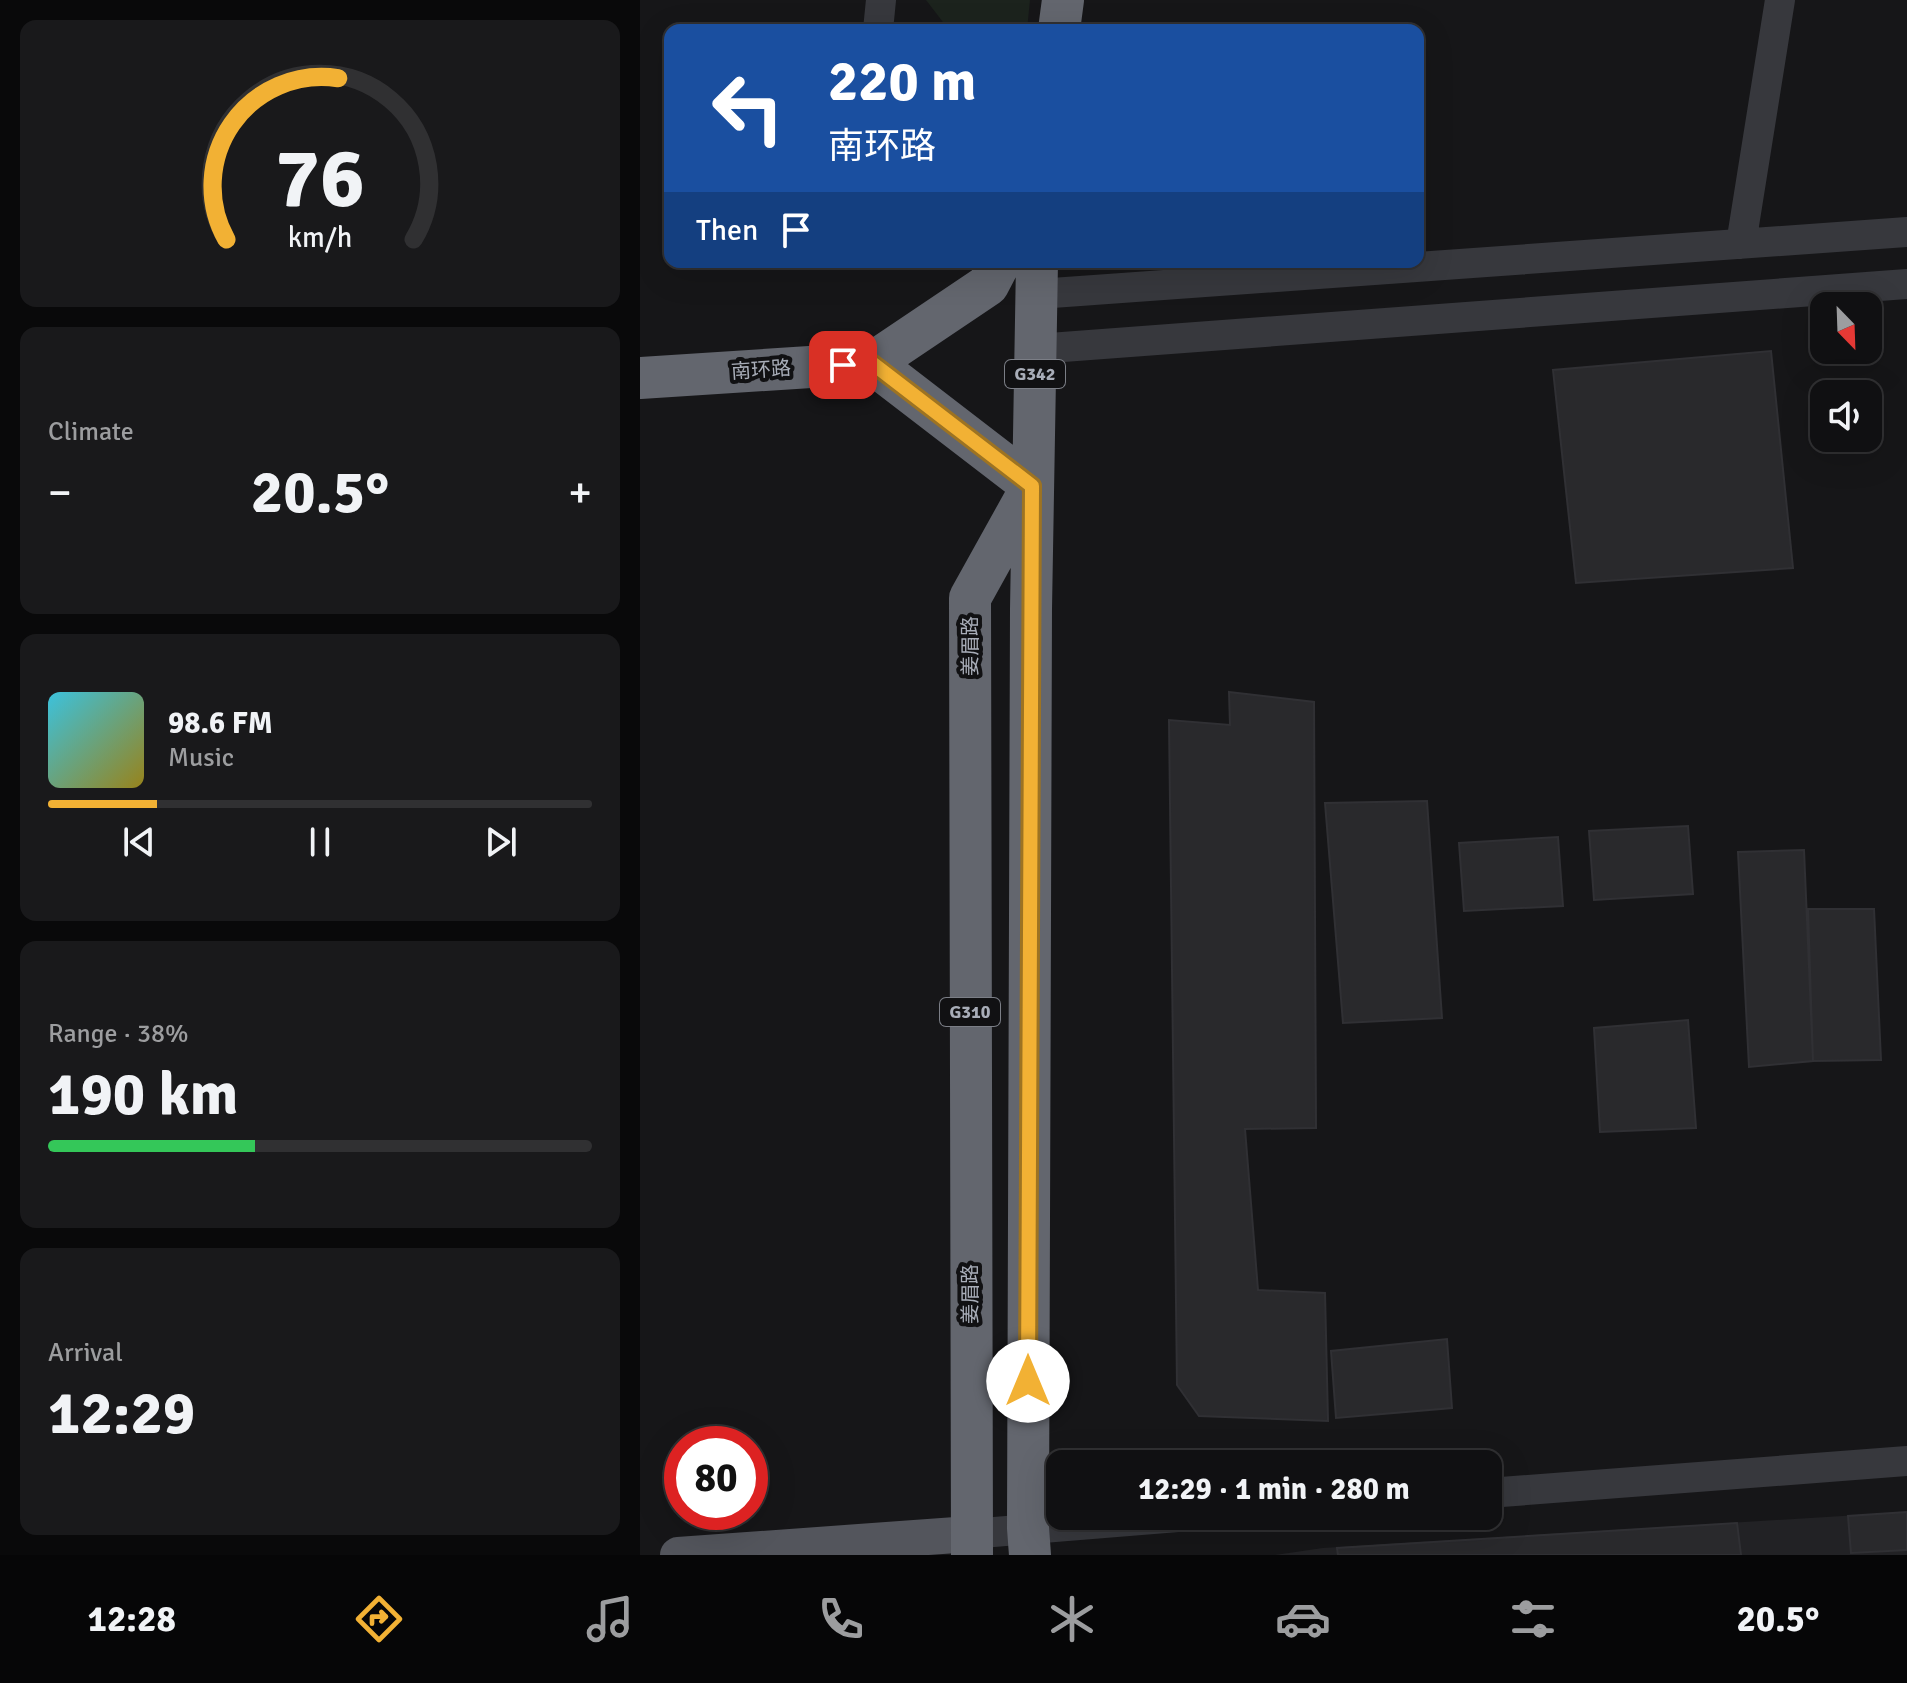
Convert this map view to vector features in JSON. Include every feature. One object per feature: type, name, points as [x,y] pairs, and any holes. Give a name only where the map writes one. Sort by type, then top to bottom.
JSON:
[{"type":"highway","points":[[1060,24],[1063,0]]},
{"type":"highway","points":[[997,268],[988,285],[872,363],[1032,486]]},
{"type":"highway","name":"G342","points":[[1032,486],[1038,278]]},
{"type":"highway","name":"南环路","points":[[640,378],[872,363]]},
{"type":"highway","name":"G310","points":[[1029,1542],[1032,486]]},
{"type":"highway","name":"姜眉路","points":[[971,1544],[970,598],[1032,486]]},
{"type":"main road","points":[[678,1555],[971,1544]]},
{"type":"street","points":[[879,24],[881,0]]},
{"type":"street","points":[[1741,244],[1780,0]]},
{"type":"street","points":[[1424,259],[1741,244],[1907,232]]},
{"type":"street","points":[[1038,278],[1245,268]]},
{"type":"street","points":[[1036,349],[1907,284]]},
{"type":"street","points":[[1502,1492],[1907,1461]]},
{"type":"street","points":[[971,1544],[1029,1542],[1103,1530]]},
{"type":"shaded area","points":[[926,0],[1030,0],[1028,24],[944,24]]},
{"type":"shaded area","points":[[1907,1512],[1907,1555],[1275,1555],[1323,1548]]},
{"type":"building","points":[[1771,351],[1793,568],[1576,583],[1553,370]]},
{"type":"building","points":[[1229,692],[1314,702],[1316,1128],[1245,1129],[1258,1290],[1325,1293],[1328,1421],[1199,1416],[1177,1385],[1169,720],[1230,725]]},
{"type":"building","points":[[1427,801],[1442,1018],[1343,1023],[1325,803]]},
{"type":"building","points":[[1688,826],[1693,894],[1594,900],[1589,831]]},
{"type":"building","points":[[1558,837],[1563,906],[1464,911],[1459,843]]},
{"type":"building","points":[[1804,850],[1813,1061],[1749,1067],[1738,852]]},
{"type":"building","points":[[1808,909],[1874,909],[1881,1060],[1813,1061]]},
{"type":"building","points":[[1688,1020],[1696,1128],[1600,1132],[1594,1028]]},
{"type":"building","points":[[1447,1339],[1452,1408],[1336,1418],[1331,1351]]},
{"type":"building","points":[[1907,1512],[1907,1550],[1851,1553],[1848,1516]]},
{"type":"building","points":[[1737,1523],[1741,1555],[1338,1555],[1337,1548]]},
{"type":"route","points":[[843,365],[872,363],[1032,486],[1028,1381]]}]
